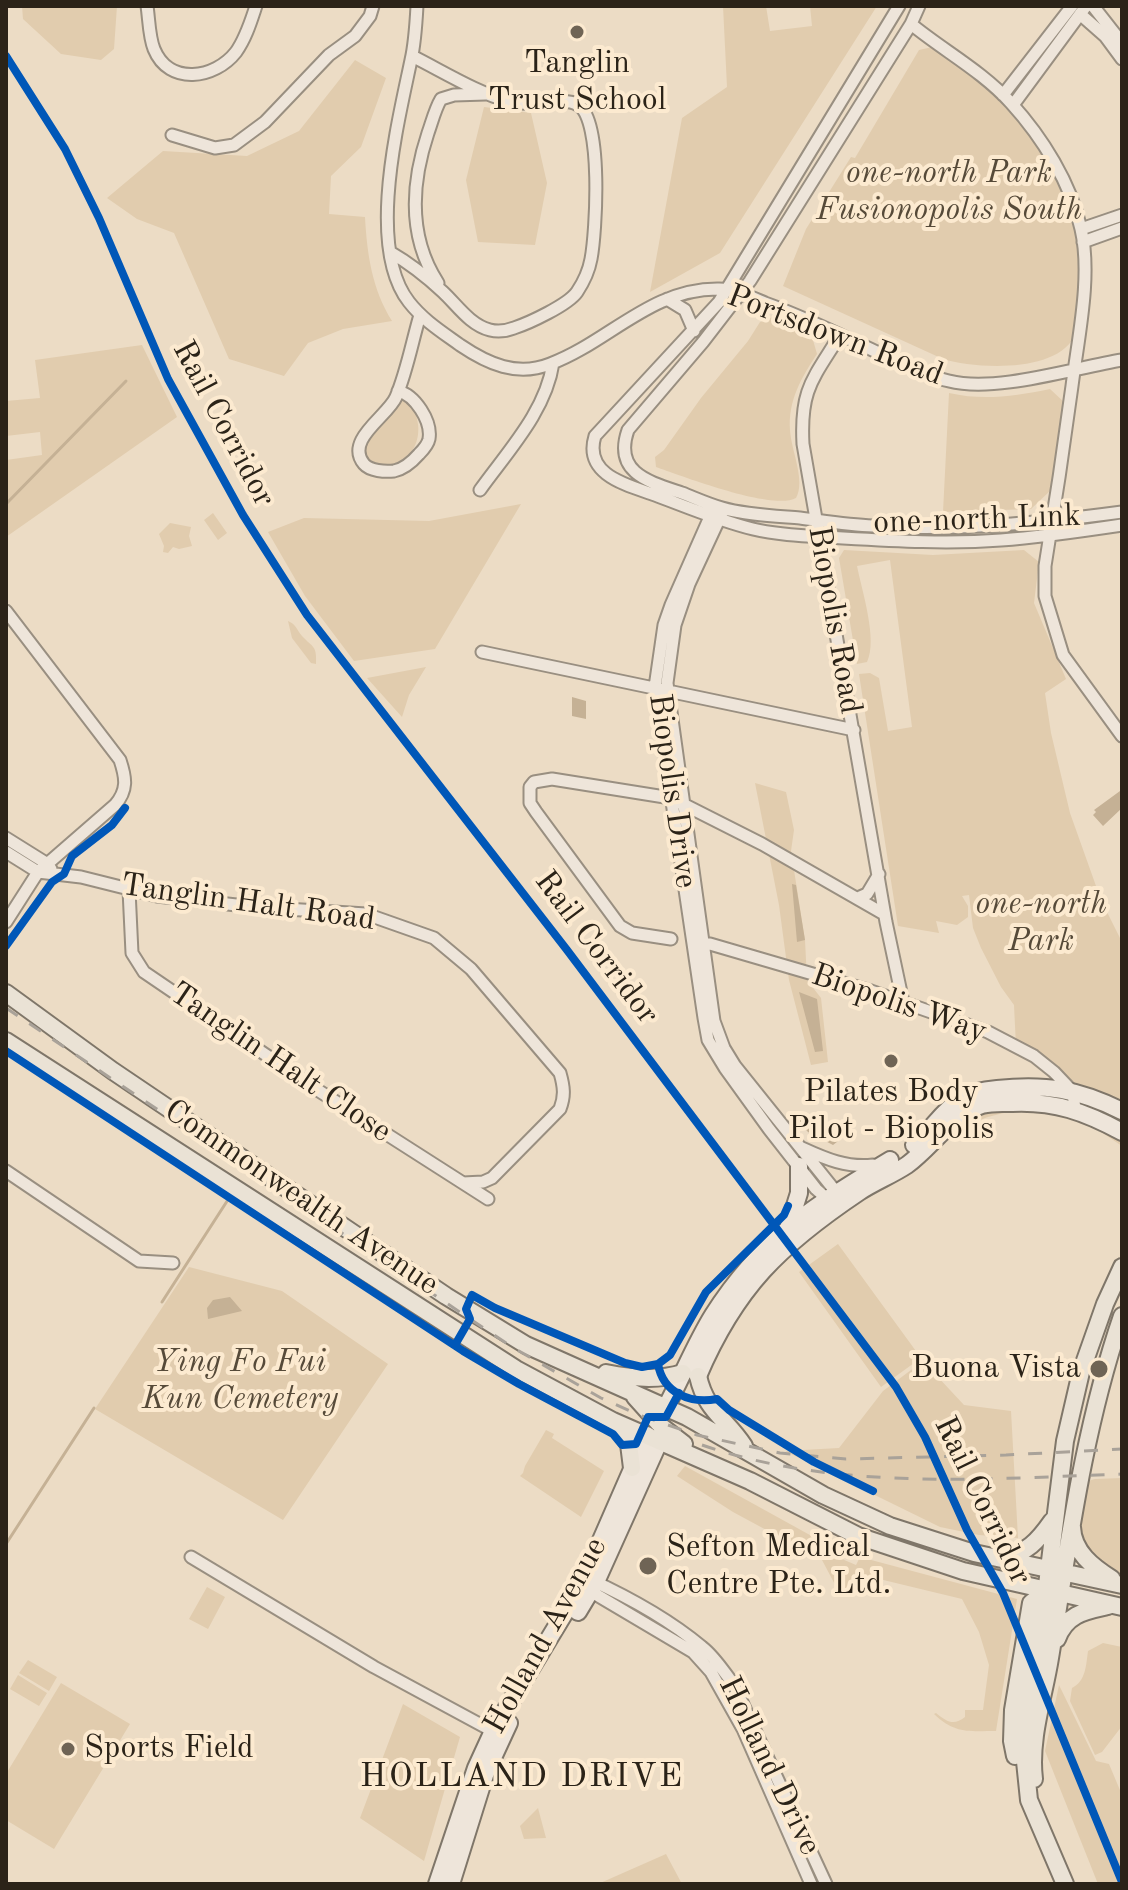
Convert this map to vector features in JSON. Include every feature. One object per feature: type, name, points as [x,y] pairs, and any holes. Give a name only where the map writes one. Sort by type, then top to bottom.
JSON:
[{"type":"main road","name":"Commonwealth Avenue","points":[[6,993],[113,1071],[446,1296],[526,1345],[687,1417],[823,1495],[890,1526],[1001,1559],[1121,1584]]},
{"type":"main road","name":"Commonwealth Avenue","points":[[6,1041],[516,1369],[613,1421],[656,1434]]},
{"type":"main road","points":[[1121,1584],[1097,1570],[1082,1556],[1064,1517],[1065,1441],[1075,1394],[1105,1304],[1122,1267]]},
{"type":"main road","points":[[1075,1884],[1043,1820],[1034,1773],[1038,1724],[1050,1659],[1055,1571],[1064,1517],[1122,1316]]},
{"type":"main road","points":[[580,1369],[636,1379],[691,1374],[705,1401],[732,1426],[747,1450]]},
{"type":"main road","points":[[628,1390],[656,1434],[683,1443],[694,1456],[858,1536],[938,1564],[1118,1606]]},
{"type":"main road","points":[[656,1434],[666,1407]]},
{"type":"main road","points":[[656,1434],[687,1417]]},
{"type":"main road","points":[[613,1421],[629,1444],[632,1468]]},
{"type":"main road","points":[[1001,1559],[1017,1555],[1036,1543],[1064,1517]]},
{"type":"main road","points":[[1053,1592],[1031,1603],[1013,1710],[1013,1753],[1024,1768],[1033,1813],[1065,1884]]},
{"type":"main road","points":[[1050,1659],[1066,1621],[1088,1610],[1118,1606]]},
{"type":"street","points":[[147,6],[154,49],[165,65],[185,76],[213,69],[236,52],[256,6]]},
{"type":"street","points":[[172,135],[215,148],[234,145],[265,122],[329,55],[355,36],[370,16],[373,6]]},
{"type":"street","name":"Portsdown Road","points":[[417,6],[412,56],[391,161],[390,252],[399,285],[420,315],[464,348],[498,366],[533,370],[597,340],[637,312],[667,299],[702,291],[726,290],[792,313],[921,372],[951,382],[981,384],[1028,378],[1122,360]]},
{"type":"street","points":[[667,299],[685,310],[694,331],[726,290],[899,6]]},
{"type":"street","points":[[645,486],[625,456],[624,442],[628,430],[741,293],[911,24],[919,6]]},
{"type":"street","points":[[1093,6],[1122,43]]},
{"type":"street","points":[[1003,95],[1079,9]]},
{"type":"street","points":[[1079,9],[1122,59]]},
{"type":"street","points":[[1013,105],[1079,9]]},
{"type":"street","points":[[911,24],[978,72],[1013,105],[1046,150],[1067,186],[1081,229],[1083,285],[1075,368],[1045,566],[1045,596],[1063,655],[1122,736]]},
{"type":"street","points":[[390,252],[442,291],[480,326],[502,331],[517,327],[575,296],[591,261],[596,178],[593,146],[584,112],[578,105],[568,102],[514,103],[487,94],[412,56]]},
{"type":"street","points":[[442,291],[430,271],[419,241],[415,212],[416,179],[439,101],[454,95],[487,94]]},
{"type":"street","points":[[1081,229],[1122,215]]},
{"type":"street","points":[[1083,242],[1122,228]]},
{"type":"street","points":[[398,391],[407,393],[418,405],[427,424],[429,440],[403,468],[393,471],[371,468],[361,456],[362,439],[392,405],[420,315]]},
{"type":"street","name":"one-north Link","points":[[694,331],[595,436],[592,454],[598,468],[617,481],[645,486],[754,529],[817,536],[999,540],[1122,525]]},
{"type":"street","name":"Biopolis Road","points":[[840,335],[808,386],[804,399],[803,444],[884,914],[903,1002]]},
{"type":"street","points":[[480,490],[543,401],[553,363]]},
{"type":"street","name":"one-north Link","points":[[717,512],[872,526],[941,527],[1053,521],[1122,512]]},
{"type":"street","name":"Biopolis Drive","points":[[698,943],[671,798],[661,689],[664,625],[717,512]]},
{"type":"street","points":[[6,611],[120,760],[125,774],[123,796],[46,869],[6,922]]},
{"type":"street","points":[[482,652],[854,730]]},
{"type":"street","name":"Biopolis Drive","points":[[661,689],[685,805],[698,943]]},
{"type":"street","points":[[671,939],[632,933],[620,926],[536,812],[529,796],[534,782],[552,779],[671,798],[860,897],[884,914]]},
{"type":"street","name":"Tanglin Halt Road","points":[[6,838],[46,869]]},
{"type":"street","name":"Tanglin Halt Road","points":[[6,852],[46,869],[129,890],[254,907],[366,914],[434,938],[471,969],[560,1073],[564,1098],[560,1109],[492,1178],[483,1182],[463,1183]]},
{"type":"street","points":[[860,897],[867,894],[879,874]]},
{"type":"street","name":"Tanglin Halt Close","points":[[129,890],[132,953],[144,972],[316,1089],[488,1199]]},
{"type":"street","points":[[698,943],[714,1021],[724,1048],[798,1146],[830,1207]]},
{"type":"street","points":[[698,943],[708,1040],[743,1095],[830,1207]]},
{"type":"street","name":"Biopolis Way","points":[[698,943],[903,1002],[978,1028],[1016,1046],[1054,1072],[1073,1092]]},
{"type":"street","points":[[798,1146],[835,1163],[873,1165],[907,1152],[943,1113],[965,1096],[984,1090],[1026,1085],[1073,1092],[1122,1111]]},
{"type":"street","points":[[1073,1092],[1075,1110]]},
{"type":"street","points":[[789,1225],[830,1207],[906,1165],[965,1112],[985,1104],[1041,1101],[1075,1110],[1122,1132]]},
{"type":"street","points":[[666,1407],[691,1374],[711,1318],[830,1207],[890,1160]]},
{"type":"street","points":[[737,1291],[789,1225],[799,1193],[799,1166]]},
{"type":"street","points":[[6,1171],[139,1261],[173,1263]]},
{"type":"street","name":"Holland Avenue","points":[[588,1584],[632,1468],[656,1434]]},
{"type":"street","name":"Holland Avenue","points":[[437,1884],[476,1768],[588,1584],[656,1434]]},
{"type":"street","points":[[191,1557],[374,1667],[497,1734]]},
{"type":"street","name":"Holland Drive","points":[[588,1584],[693,1652],[711,1672],[743,1729],[811,1884]]},
{"type":"street","name":"Holland Drive","points":[[588,1584],[700,1645],[734,1685],[826,1884]]},
{"type":"street","name":"Holland Avenue","points":[[451,1884],[497,1734]]},
{"type":"green space","points":[[22,6],[117,6],[114,49],[101,60],[61,54],[23,19]]},
{"type":"green space","points":[[723,6],[766,6],[770,31],[812,26],[810,6],[877,6],[720,253],[650,292],[682,118],[727,87]]},
{"type":"green space","name":"one-north Park Fusionopolis South","points":[[937,46],[992,91],[1024,126],[1051,165],[1068,201],[1078,251],[1076,331],[1064,349],[1050,357],[994,366],[943,359],[783,286],[806,229],[851,157],[855,158],[919,50]]},
{"type":"green space","points":[[355,60],[386,78],[361,147],[331,176],[329,214],[365,217],[372,271],[392,321],[343,329],[308,343],[284,376],[229,359],[174,233],[137,219],[107,198],[163,151],[247,156],[299,131]]},
{"type":"green space","points":[[484,107],[531,113],[547,183],[535,245],[478,242],[466,180]]},
{"type":"green space","points":[[772,317],[811,333],[817,354],[801,381],[791,409],[790,430],[799,474],[796,498],[784,501],[748,496],[656,467],[655,457],[664,450],[760,322]]},
{"type":"green space","points":[[142,345],[177,417],[6,537],[6,460],[42,455],[40,432],[6,436],[6,401],[40,398],[35,360]]},
{"type":"green space","points":[[1050,389],[1065,403],[1051,490],[1031,509],[943,512],[949,393],[1000,397]]},
{"type":"green space","points":[[403,394],[418,424],[418,438],[413,450],[393,464],[364,459],[360,443],[389,416]]},
{"type":"green space","points":[[521,504],[435,649],[354,661],[305,596],[268,532],[304,518],[429,521]]},
{"type":"green space","points":[[213,513],[227,533],[218,540],[204,520]]},
{"type":"green space","points":[[170,523],[191,527],[189,536],[192,546],[173,547],[168,553],[163,552],[159,534]]},
{"type":"green space","name":"one-north Park","points":[[844,550],[933,555],[1024,550],[1039,562],[1034,603],[1066,679],[1045,693],[1051,733],[1070,813],[1101,900],[1122,942],[1122,1111],[1073,1092],[1016,1046],[1014,1005],[981,948],[973,928],[969,895],[962,896],[968,906],[968,917],[957,925],[936,921],[939,933],[898,926],[859,674],[870,673],[879,678],[888,731],[912,727],[890,560],[857,566],[871,641],[867,662],[857,664],[839,558]]},
{"type":"green space","points":[[288,621],[314,647],[316,664],[311,663],[292,638]]},
{"type":"green space","points":[[426,667],[409,695],[402,717],[367,678]]},
{"type":"green space","points":[[755,783],[786,792],[794,830],[791,851],[805,940],[807,980],[821,998],[828,1062],[811,1065],[789,980],[779,905]]},
{"type":"green space","points":[[1041,1101],[1122,1132],[1122,1146],[1082,1121],[1056,1112],[1020,1111],[995,1115],[971,1124],[962,1138],[937,1127],[949,1117]]},
{"type":"green space","points":[[838,1244],[921,1358],[881,1387],[799,1272]]},
{"type":"green space","name":"Ying Fo Fui Kun Cemetery","points":[[189,1267],[282,1291],[388,1364],[283,1520],[95,1409]]},
{"type":"green space","points":[[923,1361],[964,1405],[1011,1411],[1018,1538],[979,1535],[940,1527],[785,1451],[839,1448],[883,1391]]},
{"type":"green space","points":[[546,1430],[554,1434],[552,1438],[604,1471],[581,1517],[520,1476]]},
{"type":"green space","points":[[685,1466],[837,1550],[835,1556],[856,1565],[860,1557],[1017,1599],[996,1731],[955,1728],[934,1714],[954,1722],[965,1717],[965,1710],[983,1710],[989,1665],[979,1632],[962,1599],[875,1578],[840,1594],[822,1560],[733,1512],[677,1476]]},
{"type":"green space","points":[[1122,1478],[1122,1585],[1097,1570],[1072,1519],[1077,1484],[1095,1479]]},
{"type":"green space","points":[[207,1587],[225,1597],[208,1629],[189,1619]]},
{"type":"green space","points":[[1103,1643],[1122,1647],[1122,1726],[1102,1752],[1095,1755],[1070,1701],[1072,1688],[1084,1672],[1088,1651]]},
{"type":"green space","points":[[28,1660],[57,1677],[49,1691],[19,1673]]},
{"type":"green space","points":[[18,1675],[47,1693],[39,1706],[10,1689]]},
{"type":"green space","name":"Sports Field","points":[[61,1683],[130,1724],[54,1849],[6,1820],[6,1774]]},
{"type":"green space","points":[[1059,1685],[1096,1761],[1109,1764],[1122,1795],[1122,1884],[1098,1884],[1045,1751]]},
{"type":"green space","points":[[403,1704],[460,1737],[424,1861],[360,1818]]},
{"type":"green space","points":[[538,1808],[546,1838],[524,1839],[520,1826]]},
{"type":"green space","points":[[666,1854],[682,1884],[598,1884]]},
{"type":"shaded area","points":[[572,697],[586,701],[586,719],[572,716]]},
{"type":"shaded area","points":[[1120,791],[1122,808],[1103,826],[1093,815],[1094,810]]},
{"type":"shaded area","points":[[792,884],[796,885],[805,940],[797,942]]},
{"type":"shaded area","points":[[799,992],[817,999],[823,1051],[815,1052]]},
{"type":"shaded area","points":[[789,1111],[850,1132],[833,1145],[808,1132]]},
{"type":"shaded area","points":[[230,1297],[242,1311],[208,1319],[207,1308],[213,1300]]},
{"type":"waterway","points":[[6,504],[126,381]]},
{"type":"waterway","points":[[162,1302],[231,1195]]},
{"type":"waterway","points":[[6,1544],[94,1408]]},
{"type":"railway","points":[[6,1008],[512,1347],[601,1398],[639,1415],[697,1435],[780,1453],[846,1459],[1122,1449]]},
{"type":"railway","points":[[702,1445],[753,1460],[857,1476],[963,1479],[1122,1474]]},
{"type":"cycle path","name":"Rail Corridor","points":[[6,56],[65,149],[99,218],[168,379],[243,515],[307,615],[567,950],[896,1387],[925,1437],[967,1530],[1003,1593],[1122,1882]]},
{"type":"cycle path","points":[[6,946],[52,882],[64,874],[72,856],[112,825],[125,808]]},
{"type":"cycle path","points":[[6,1051],[463,1351],[613,1434],[622,1445],[636,1444],[648,1417],[666,1417],[679,1393]]},
{"type":"cycle path","points":[[455,1345],[470,1319],[466,1309],[472,1295],[495,1308],[625,1363],[642,1367],[658,1364],[670,1355],[706,1292],[784,1215],[788,1206]]},
{"type":"cycle path","points":[[658,1364],[666,1382],[679,1394],[697,1400],[717,1399],[729,1410],[814,1462],[873,1491]]},
{"type":"place","name":"Tanglin Trust School","points":[[577,32]]},
{"type":"place","name":"Pilates Body Pilot - Biopolis","points":[[891,1061]]},
{"type":"place","name":"Buona Vista","points":[[1099,1369]]},
{"type":"place","name":"Sefton Medical Centre Pte. Ltd.","points":[[648,1566]]},
{"type":"place","name":"Sports Field","points":[[68,1749]]},
{"type":"district","name":"HOLLAND DRIVE","points":[[522,1777]]}]
